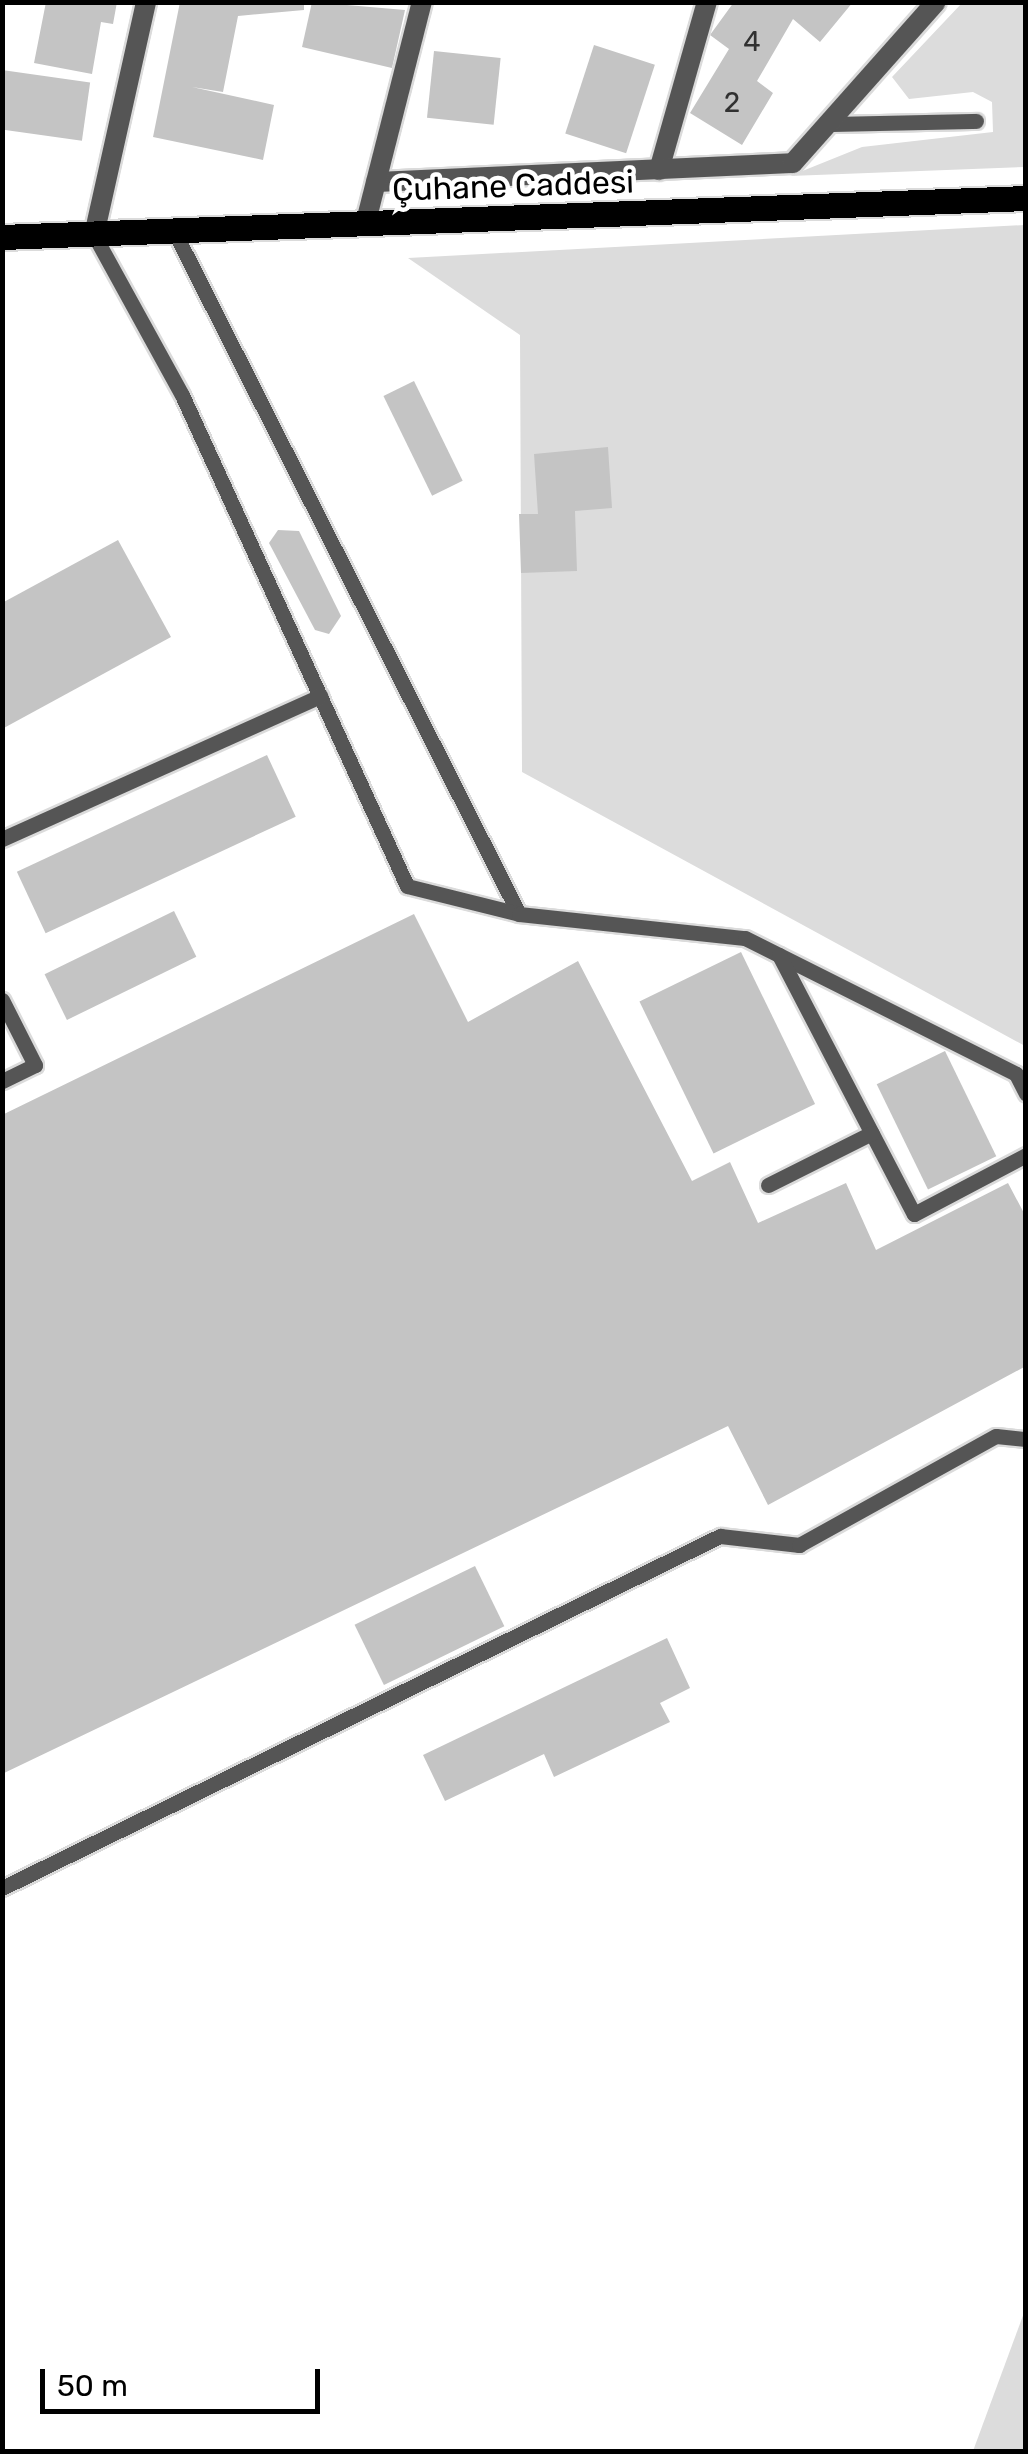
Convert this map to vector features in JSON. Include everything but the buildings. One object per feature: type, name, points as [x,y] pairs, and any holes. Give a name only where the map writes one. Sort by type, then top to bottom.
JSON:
[{"type":"main road","name":"Çuhane Caddesi","points":[[2,238],[1026,198]]},
{"type":"street","points":[[94,235],[146,2]]},
{"type":"street","points":[[365,225],[422,2]]},
{"type":"street","points":[[660,170],[707,2]]},
{"type":"street","points":[[376,182],[793,163],[936,2]]},
{"type":"lane","points":[[828,124],[976,120]]},
{"type":"lane","points":[[174,231],[518,914]]},
{"type":"lane","points":[[94,235],[182,396],[407,886],[518,914],[745,938],[1016,1074],[1026,1094]]},
{"type":"lane","points":[[2,839],[320,696]]},
{"type":"lane","points":[[779,955],[914,1214],[1026,1155]]},
{"type":"lane","points":[[2,1000],[35,1065],[2,1081]]},
{"type":"lane","points":[[768,1185],[872,1133]]},
{"type":"lane","points":[[2,1888],[720,1536],[798,1545],[996,1436],[1026,1439]]},
{"type":"shaded area","points":[[962,3],[1025,3],[1025,167],[790,176],[862,147],[993,132],[992,102],[973,92],[909,99],[892,77]]},
{"type":"shaded area","points":[[1025,225],[1025,1046],[522,772],[520,335],[408,258]]},
{"type":"shaded area","points":[[1025,2310],[1025,2451],[973,2451]]}]
